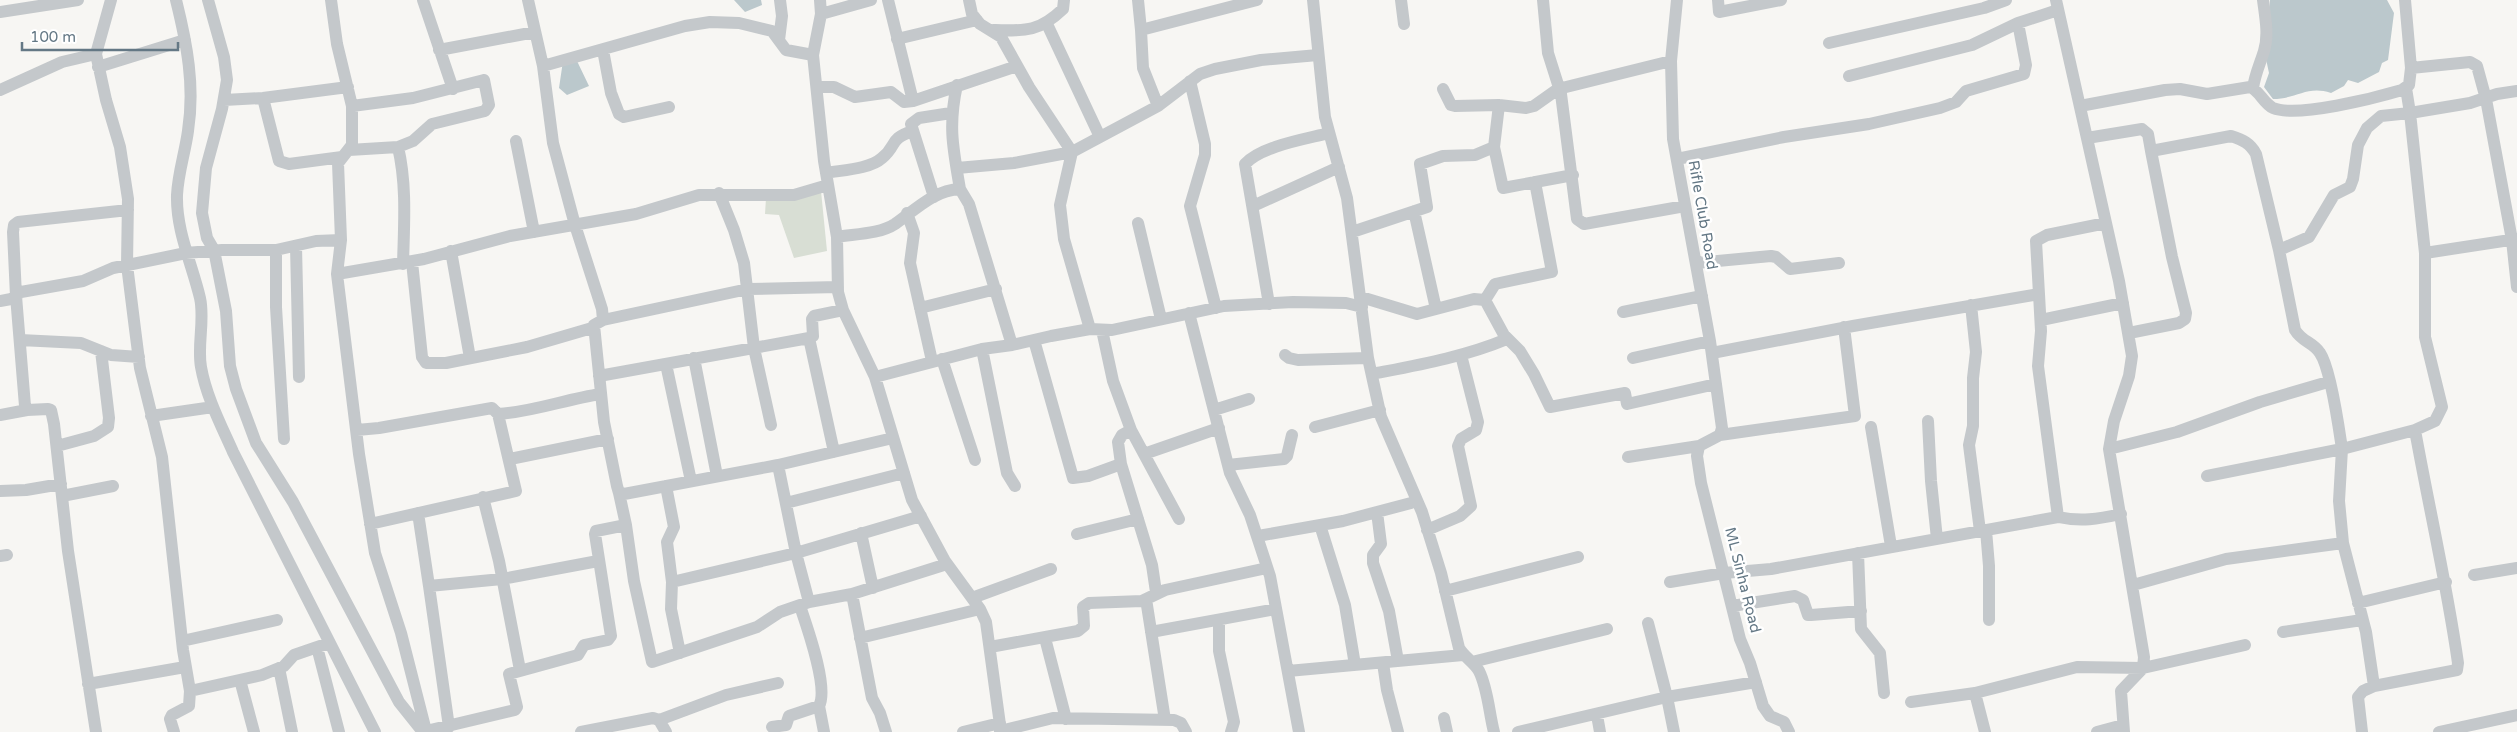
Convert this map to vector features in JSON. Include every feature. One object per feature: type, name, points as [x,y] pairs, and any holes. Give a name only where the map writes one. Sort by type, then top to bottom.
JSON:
[{"type":"street","points":[[0,12],[78,0]]},
{"type":"street","points":[[111,0],[97,61],[120,147],[128,210],[127,265],[139,357],[151,416],[162,457],[185,667],[190,691],[189,706],[172,715],[170,719],[174,732]]},
{"type":"street","points":[[176,0],[185,40],[191,83],[188,130],[178,177],[177,196],[200,301],[201,366],[213,407],[323,645],[375,732]]},
{"type":"street","points":[[208,0],[226,68],[224,100],[206,168],[202,213],[226,311],[230,366],[238,396],[256,443],[297,511],[400,702],[425,732]]},
{"type":"street","points":[[331,0],[337,44],[352,106],[353,138],[346,154],[338,163],[341,240],[337,274],[357,430],[375,553],[401,633],[425,732]]},
{"type":"street","points":[[423,0],[453,89]]},
{"type":"street","points":[[528,0],[544,66],[553,143],[575,225],[602,308],[603,320]]},
{"type":"street","points":[[779,40],[782,16],[780,0]]},
{"type":"street","points":[[820,0],[821,14],[812,55],[827,179],[837,237],[838,287],[843,310],[875,377],[912,500],[947,564],[980,609],[986,622],[1000,729]]},
{"type":"street","points":[[821,14],[871,0]]},
{"type":"street","points":[[888,0],[913,101]]},
{"type":"street","points":[[969,0],[972,14],[977,20],[1001,37],[1017,66],[1072,152],[1060,205],[1064,239],[1131,430],[1179,519]]},
{"type":"street","points":[[993,30],[1023,31],[1047,24],[1063,9],[1064,0]]},
{"type":"street","points":[[1138,0],[1143,68],[1158,106]]},
{"type":"street","points":[[1141,30],[1257,0]]},
{"type":"street","points":[[1313,0],[1325,116],[1347,198],[1368,358],[1380,410],[1427,530],[1445,591],[1452,626],[1467,659],[1478,669],[1482,679],[1494,732]]},
{"type":"street","points":[[1401,0],[1404,24]]},
{"type":"street","points":[[1543,0],[1548,54],[1558,88],[1573,175],[1577,218],[1584,224],[1685,206]]},
{"type":"street","name":"Rifle Club Road","points":[[1677,0],[1671,61],[1671,118],[1711,347],[1722,428],[1720,435]]},
{"type":"street","points":[[1718,0],[1720,12],[1781,0]]},
{"type":"street","points":[[1829,43],[1984,8],[2006,0]]},
{"type":"street","points":[[2253,88],[2255,74],[2265,44],[2266,28],[2263,0]]},
{"type":"street","points":[[2207,476],[2342,449],[2415,430],[2435,421],[2442,407],[2425,337],[2425,253],[2406,88],[2411,68],[2405,0]]},
{"type":"street","points":[[1849,76],[1972,45],[2057,5],[2106,223],[2132,356],[2129,376],[2114,421],[2109,449],[2133,585],[2144,657],[2143,668],[2121,690],[2123,728],[2097,732]]},
{"type":"street","points":[[897,39],[977,20]]},
{"type":"street","points":[[544,66],[686,26],[710,22],[739,23],[772,31],[786,50],[812,55]]},
{"type":"street","points":[[1677,159],[1774,138],[1869,124],[1953,104],[1966,91],[2024,74],[2026,65],[2018,22]]},
{"type":"street","points":[[1047,24],[1100,137]]},
{"type":"street","points":[[439,50],[535,32]]},
{"type":"street","points":[[0,90],[62,62],[97,61],[185,40]]},
{"type":"street","points":[[603,50],[611,93],[619,114],[624,116],[669,107]]},
{"type":"street","points":[[956,168],[1014,163],[1072,152],[1158,106],[1190,81],[1214,69],[1261,60],[1318,55]]},
{"type":"street","points":[[1442,89],[1451,105],[1455,106],[1499,105],[1521,108],[1534,106],[1558,88],[1671,61]]},
{"type":"street","points":[[2411,68],[2470,62],[2477,66],[2480,71],[2515,239],[2517,287]]},
{"type":"street","points":[[816,87],[834,88],[855,97],[891,92],[904,102],[913,101],[1017,66]]},
{"type":"street","points":[[263,98],[279,161],[289,164],[398,147],[413,141],[432,124],[488,108],[489,99],[484,80],[413,98],[352,106]]},
{"type":"street","points":[[1190,81],[1206,144],[1205,154],[1190,206],[1216,308]]},
{"type":"street","points":[[957,85],[951,113],[952,137],[960,190],[968,204],[1012,345]]},
{"type":"street","points":[[224,100],[263,98],[348,87]]},
{"type":"street","points":[[2080,106],[2166,90],[2180,89],[2207,94],[2245,87],[2253,88],[2267,104],[2288,111],[2311,110],[2389,94],[2406,88]]},
{"type":"street","points":[[2280,250],[2309,237],[2334,195],[2350,187],[2353,180],[2358,144],[2367,128],[2381,116],[2410,113],[2486,99],[2517,91]]},
{"type":"street","points":[[1499,105],[1494,147],[1503,188],[1573,175]]},
{"type":"street","points":[[934,197],[911,124],[914,120],[933,114],[951,113]]},
{"type":"street","points":[[2087,138],[2142,129],[2148,134],[2172,257],[2186,313],[2185,319],[2179,323],[2129,333]]},
{"type":"street","points":[[337,274],[408,263],[534,232],[636,214],[699,194],[794,195],[827,179],[876,162],[886,154],[896,138],[913,131]]},
{"type":"street","points":[[1269,304],[1253,206],[1245,171],[1246,164],[1251,158],[1263,152],[1329,133]]},
{"type":"street","points":[[2151,151],[2231,136],[2251,146],[2256,154],[2280,250],[2295,330],[2300,338],[2312,344],[2321,353],[2328,382],[2342,449],[2339,501],[2343,543],[2366,632],[2374,686]]},
{"type":"street","points":[[516,140],[534,232]]},
{"type":"street","points":[[398,147],[402,163],[408,263],[422,357],[426,363],[432,365],[527,347],[592,328],[603,320],[748,289],[838,287]]},
{"type":"street","points":[[1352,232],[1427,207],[1420,164],[1443,156],[1475,155],[1494,147]]},
{"type":"street","points":[[1253,206],[1338,167]]},
{"type":"street","points":[[1486,300],[1495,284],[1552,272],[1535,182]]},
{"type":"street","points":[[837,237],[887,228],[907,213],[934,197],[948,191],[960,190]]},
{"type":"street","points":[[719,193],[734,230],[744,263],[754,348],[771,425]]},
{"type":"street","points":[[27,410],[16,296],[14,225],[18,222],[128,210]]},
{"type":"street","points":[[1414,211],[1436,309]]},
{"type":"street","points":[[907,213],[914,233],[910,263],[920,308],[937,360],[975,460]]},
{"type":"street","points":[[1138,223],[1161,319]]},
{"type":"street","points":[[2058,517],[2038,366],[2041,320],[2036,241],[2047,235],[2106,223]]},
{"type":"street","points":[[2425,253],[2515,239]]},
{"type":"street","points":[[0,301],[16,296],[21,292],[83,280],[127,265],[190,253],[276,250],[316,241],[341,240]]},
{"type":"street","points":[[296,246],[299,377]]},
{"type":"street","points":[[276,250],[276,317],[284,439]]},
{"type":"street","points":[[451,251],[470,358]]},
{"type":"street","points":[[1696,263],[1771,256],[1776,257],[1790,269],[1839,262]]},
{"type":"street","points":[[920,308],[996,289]]},
{"type":"street","points":[[1633,358],[1844,327],[2038,294]]},
{"type":"street","points":[[1623,312],[1702,296]]},
{"type":"street","points":[[875,377],[982,349],[1096,330],[1134,326],[1216,308],[1269,304],[1362,302],[1417,314],[1474,299],[1486,300]]},
{"type":"street","points":[[1486,300],[1507,339],[1520,351],[1534,374],[1550,407],[1624,393],[1627,404],[1716,384]]},
{"type":"street","points":[[2041,320],[2123,303]]},
{"type":"street","points":[[1971,305],[1976,352],[1973,378],[1972,426],[1969,446],[1989,566],[1989,620]]},
{"type":"street","points":[[599,376],[809,338],[813,336],[812,319],[814,316],[843,310]]},
{"type":"street","points":[[1189,313],[1228,465],[1258,536],[1267,568],[1299,732]]},
{"type":"street","points":[[1628,457],[1699,446],[1720,435],[1855,416],[1844,327]]},
{"type":"street","points":[[592,328],[608,438],[626,525],[634,581],[652,662],[757,627],[768,618],[804,604],[852,594],[947,564]]},
{"type":"street","points":[[809,338],[834,452]]},
{"type":"street","points":[[1372,374],[1461,355],[1507,339]]},
{"type":"street","points":[[20,340],[81,343],[121,358],[139,357]]},
{"type":"street","points":[[1034,340],[1073,478],[1088,476],[1121,464]]},
{"type":"street","points":[[982,349],[1007,473],[1015,486]]},
{"type":"street","points":[[57,446],[94,436],[108,427],[109,418],[102,351]]},
{"type":"street","points":[[1285,355],[1298,360],[1368,358]]},
{"type":"street","points":[[1427,530],[1460,516],[1471,506],[1458,446],[1461,439],[1476,430],[1478,422],[1461,355]]},
{"type":"street","points":[[694,358],[718,476]]},
{"type":"street","points":[[666,364],[691,481]]},
{"type":"street","points":[[2109,449],[2177,432],[2260,402],[2328,382]]},
{"type":"street","points":[[498,414],[522,413],[572,398],[601,394]]},
{"type":"street","points":[[1214,410],[1249,399]]},
{"type":"street","points":[[151,416],[213,407]]},
{"type":"street","points":[[357,430],[379,428],[492,408],[498,414],[516,491],[370,524]]},
{"type":"street","points":[[0,415],[27,410],[51,410],[96,732]]},
{"type":"street","points":[[1315,427],[1380,410]]},
{"type":"street","points":[[1928,421],[1931,481],[1937,539]]},
{"type":"street","points":[[1871,427],[1891,546]]},
{"type":"street","points":[[1144,454],[1219,428]]},
{"type":"street","points":[[1131,430],[1122,435],[1118,442],[1121,464],[1152,566],[1151,632],[1164,720]]},
{"type":"street","points":[[2362,732],[2358,697],[2363,691],[2374,686],[2458,670],[2446,582],[2431,520],[2415,430]]},
{"type":"street","points":[[1228,465],[1284,459],[1287,456],[1292,435]]},
{"type":"street","points":[[510,460],[608,438]]},
{"type":"street","points":[[619,493],[666,486],[778,464],[893,438]]},
{"type":"street","name":"ML Sinha Road","points":[[1699,446],[1697,456],[1701,483],[1740,639],[1766,712],[1784,722],[1789,732]]},
{"type":"street","points":[[778,464],[822,692],[822,700],[819,706],[824,732]]},
{"type":"street","points":[[786,503],[904,473]]},
{"type":"street","points":[[0,492],[113,486]]},
{"type":"street","points":[[666,486],[674,527],[667,542],[672,582],[671,609],[680,653]]},
{"type":"street","points":[[483,497],[520,670]]},
{"type":"street","points":[[1258,536],[1320,525],[1411,503]]},
{"type":"street","points":[[1377,512],[1381,544],[1373,555],[1374,563],[1389,612],[1398,661]]},
{"type":"street","points":[[418,513],[429,586],[445,729]]},
{"type":"street","points":[[1670,582],[1724,573],[1771,569],[2058,517],[2077,521],[2121,514]]},
{"type":"street","points":[[672,582],[796,553],[920,516]]},
{"type":"street","points":[[1076,534],[1138,519]]},
{"type":"street","points":[[425,732],[445,729],[515,710],[517,706],[509,674],[578,655],[584,646],[608,640],[611,636],[598,561],[596,531],[626,525]]},
{"type":"street","points":[[1320,525],[1345,605],[1355,665]]},
{"type":"street","points":[[861,533],[873,588]]},
{"type":"street","points":[[2133,585],[2226,559],[2343,543]]},
{"type":"street","points":[[1858,553],[1861,629],[1880,653],[1884,693]]},
{"type":"street","points":[[1445,591],[1578,557]]},
{"type":"street","points":[[429,586],[502,579],[598,561]]},
{"type":"street","points":[[990,647],[1045,638],[1083,629],[1083,607],[1088,603],[1132,602],[1267,568]]},
{"type":"street","points":[[2474,575],[2517,568]]},
{"type":"street","points":[[972,598],[1050,569]]},
{"type":"street","points":[[2358,603],[2446,582]]},
{"type":"street","points":[[852,594],[872,698],[880,713],[886,732]]},
{"type":"street","points":[[1732,606],[1795,596],[1803,600],[1808,615],[1811,616],[1861,611]]},
{"type":"street","points":[[1151,632],[1276,608]]},
{"type":"street","points":[[860,638],[980,609]]},
{"type":"street","points":[[182,641],[277,620]]},
{"type":"street","points":[[1219,620],[1219,651],[1234,722],[1231,732]]},
{"type":"street","points":[[2283,632],[2362,620]]},
{"type":"street","points":[[1648,623],[1674,732]]},
{"type":"street","points":[[1288,672],[1383,662],[1467,659],[1607,629]]},
{"type":"street","points":[[1045,638],[1066,718]]},
{"type":"street","points":[[190,691],[240,680],[279,668],[284,666],[294,655],[323,645]]},
{"type":"street","points":[[323,645],[338,732]]},
{"type":"street","points":[[1911,702],[1975,692],[2077,667],[2143,668],[2245,645]]},
{"type":"street","points":[[1383,662],[1386,690],[1398,732]]},
{"type":"street","points":[[88,684],[185,667]]},
{"type":"street","points":[[279,668],[292,732]]},
{"type":"street","points":[[240,680],[254,732]]},
{"type":"street","points":[[1518,732],[1597,715],[1667,697],[1756,682]]},
{"type":"street","points":[[581,732],[653,718],[659,720],[719,697],[778,683]]},
{"type":"street","points":[[1975,692],[1985,732]]},
{"type":"street","points":[[772,727],[787,729],[789,716],[819,706]]},
{"type":"street","points":[[1597,715],[1600,732]]},
{"type":"street","points":[[2439,732],[2473,729],[2517,715]]},
{"type":"street","points":[[963,732],[1000,729],[1053,718],[1066,718],[1174,720],[1181,724],[1186,732]]},
{"type":"street","points":[[1444,718],[1447,732]]},
{"type":"street","points":[[659,720],[666,732]]},
{"type":"shaded area","points":[[734,0],[761,0],[762,5],[745,12]]},
{"type":"shaded area","points":[[2270,0],[2387,0],[2394,13],[2388,60],[2382,63],[2379,72],[2358,83],[2348,80],[2344,86],[2331,93],[2308,91],[2289,97],[2273,99],[2264,87],[2269,73],[2266,59]]},
{"type":"shaded area","points":[[563,61],[577,61],[589,86],[567,95],[559,88]]},
{"type":"shaded area","points":[[821,191],[827,251],[794,258],[779,215],[765,214],[766,198]]}]
